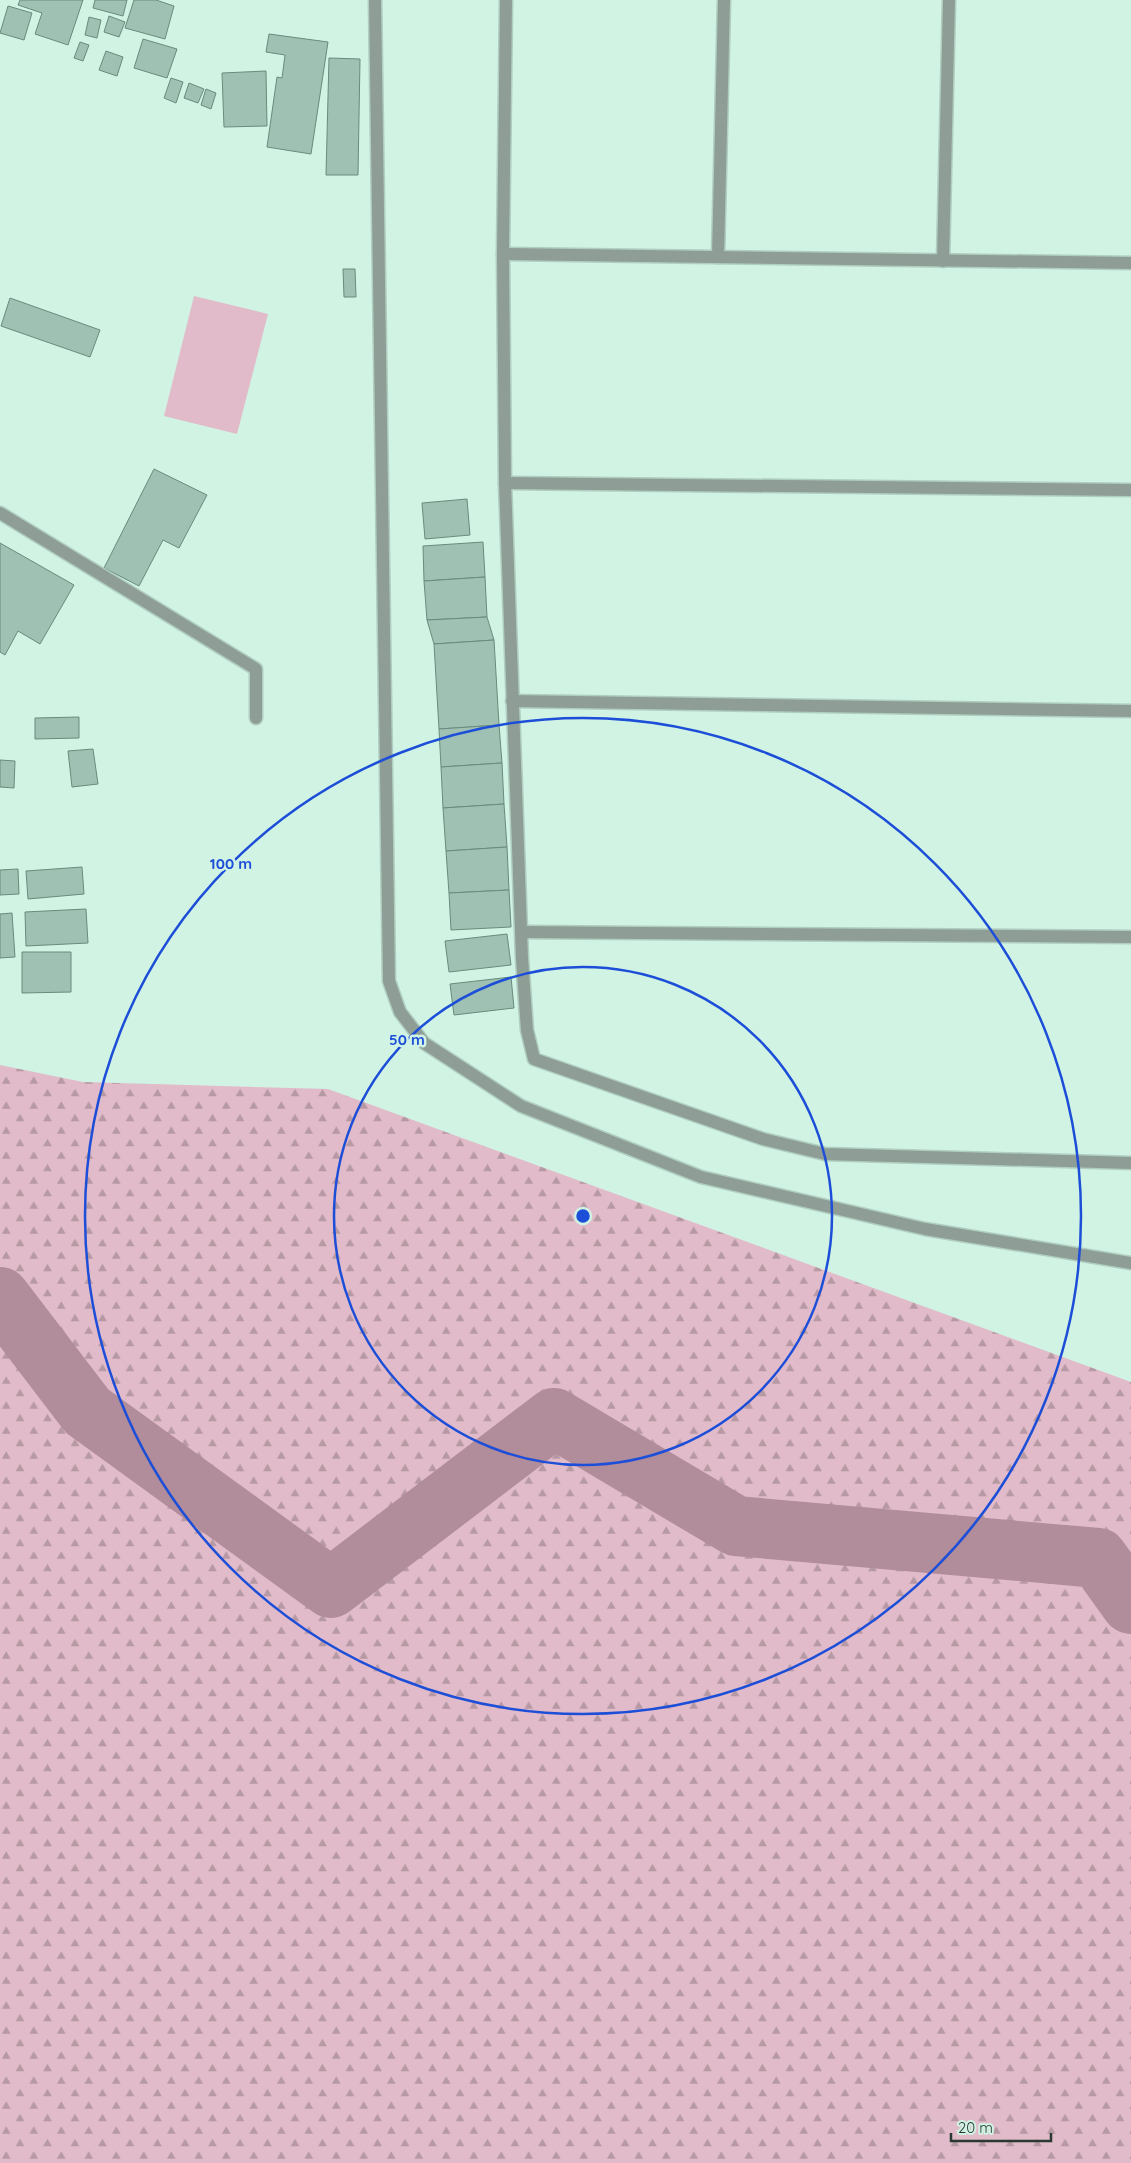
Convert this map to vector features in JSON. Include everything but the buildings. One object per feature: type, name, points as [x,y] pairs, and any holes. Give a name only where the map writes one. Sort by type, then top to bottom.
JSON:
[{"type":"street","points":[[375,0],[389,971],[393,997],[410,1029],[424,1043],[521,1106],[701,1177],[925,1229],[1131,1263]]},
{"type":"street","points":[[506,0],[503,254],[505,483],[522,932],[527,1030],[534,1059],[763,1139],[825,1154],[1131,1163]]},
{"type":"street","points":[[718,257],[724,0]]},
{"type":"street","points":[[943,261],[949,0]]},
{"type":"street","points":[[503,254],[1131,263]]},
{"type":"street","points":[[505,483],[1131,490]]},
{"type":"street","points":[[0,514],[256,669],[256,718]]},
{"type":"street","points":[[512,701],[1131,711]]},
{"type":"street","points":[[522,932],[1131,937]]},
{"type":"green space","points":[[194,296],[268,314],[237,434],[164,416]]},
{"type":"green space","points":[[0,1065],[83,1082],[328,1089],[1131,1382],[1131,2163],[0,2163]]},
{"type":"waterway","points":[[0,1297],[87,1411],[331,1588],[554,1418],[736,1526],[1098,1558],[1131,1604]]}]
